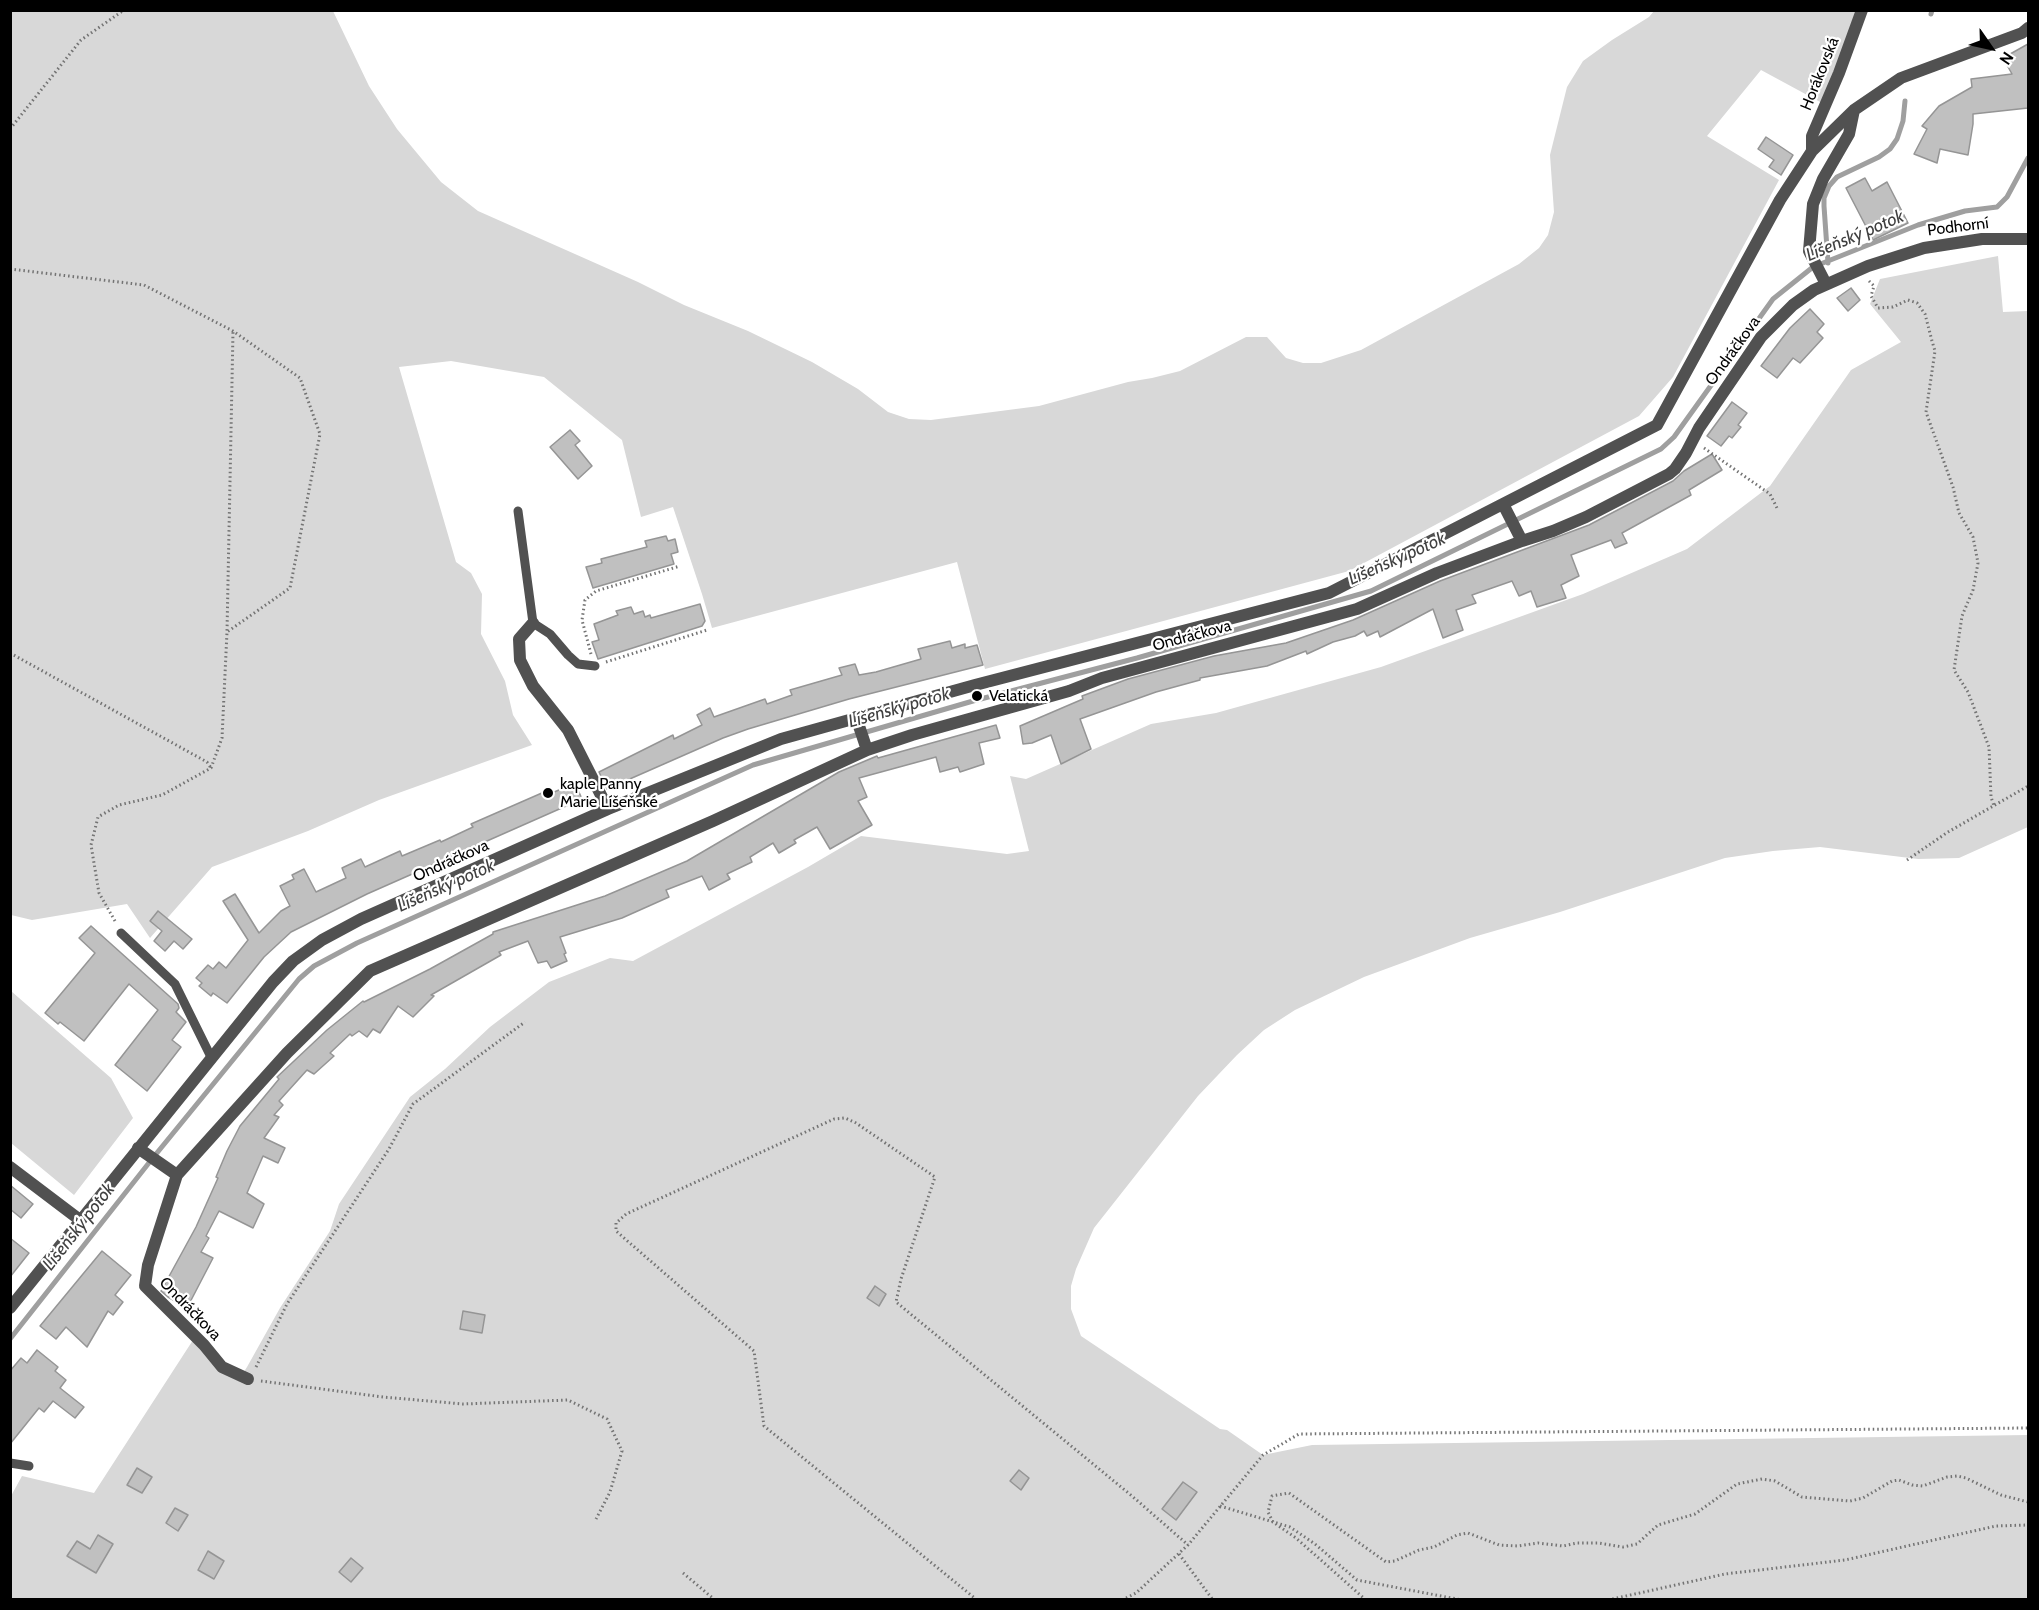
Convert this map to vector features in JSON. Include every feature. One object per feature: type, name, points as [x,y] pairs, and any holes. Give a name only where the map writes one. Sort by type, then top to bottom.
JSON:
[{"type":"street","name":"Horákovská","points":[[1812,150],[1812,136],[1839,73],[1862,10]]},
{"type":"street","name":"Ondráčkova","points":[[10,1308],[80,1220],[143,1152],[212,1059],[285,969],[322,940],[361,919],[608,809],[781,739],[858,722],[1329,593],[1505,510],[1657,425],[1780,200],[1812,150],[1854,110],[1901,78],[2022,33],[2028,28]]},
{"type":"street","points":[[1823,279],[1810,256],[1809,234],[1813,204],[1823,179],[1849,134],[1854,110]]},
{"type":"street","name":"Podhorní","points":[[1823,279],[1942,244],[1982,239],[2028,239]]},
{"type":"street","name":"Ondráčkova","points":[[248,1379],[222,1367],[204,1345],[145,1286],[148,1265],[177,1175],[287,1053],[370,971],[713,821],[865,746],[1070,690],[1102,678],[1357,609],[1437,573],[1586,517],[1669,474],[1682,460],[1704,420],[1761,337],[1823,279]]},
{"type":"street","points":[[1505,510],[1522,541]]},
{"type":"street","points":[[533,623],[519,639],[520,660],[533,686],[568,730],[608,809]]},
{"type":"street","points":[[858,722],[865,746]]},
{"type":"street","points":[[143,1152],[177,1175]]},
{"type":"street","points":[[10,1167],[80,1220]]},
{"type":"lane","points":[[518,511],[533,623],[550,634],[578,664],[595,666]]},
{"type":"lane","points":[[121,933],[175,984],[212,1059]]},
{"type":"lane","points":[[10,1463],[29,1466]]},
{"type":"path","points":[[10,129],[81,40],[124,10]]},
{"type":"path","points":[[10,269],[144,285],[233,331],[300,378],[320,434],[290,588],[227,632]]},
{"type":"path","points":[[1862,269],[1866,279],[1874,286],[1871,296],[1876,306],[1883,309],[1908,300],[1915,302],[1925,314],[1935,351],[1926,412],[1953,487],[1959,513],[1973,537],[1978,562],[1973,590],[1962,616],[1954,670],[1968,692],[1989,747],[1991,796],[1994,806]]},
{"type":"path","points":[[121,933],[99,893],[91,845],[98,817],[119,805],[162,795],[211,768],[222,738],[227,632],[233,331]]},
{"type":"path","points":[[1692,441],[1712,452],[1770,494],[1778,510]]},
{"type":"path","points":[[680,566],[596,591],[585,600],[582,620],[595,666],[707,630]]},
{"type":"path","points":[[10,653],[207,762],[211,768]]},
{"type":"path","points":[[1907,860],[1948,832],[2028,786]]},
{"type":"path","points":[[257,1361],[287,1304],[390,1149],[413,1104],[525,1022]]},
{"type":"path","points":[[977,1599],[764,1426],[754,1351],[616,1232],[616,1223],[626,1214],[834,1119],[845,1118],[856,1123],[935,1177],[901,1279],[896,1302],[1132,1496],[1188,1545]]},
{"type":"path","points":[[248,1379],[383,1397],[463,1404],[568,1400],[607,1419],[622,1451],[610,1492],[596,1519]]},
{"type":"path","points":[[1122,1599],[1136,1593],[1188,1545],[1263,1455],[1299,1434],[2028,1428]]},
{"type":"path","points":[[1366,1599],[1296,1538],[1273,1522],[1268,1512],[1272,1496],[1289,1493],[1386,1562],[1395,1561],[1419,1550],[1434,1547],[1457,1535],[1468,1533],[1499,1545],[1518,1546],[1538,1543],[1563,1546],[1577,1543],[1599,1543],[1623,1547],[1637,1544],[1658,1525],[1695,1514],[1737,1484],[1762,1479],[1775,1481],[1802,1497],[1850,1501],[1863,1498],[1892,1480],[1923,1486],[1957,1476],[2001,1495],[2028,1502]]},
{"type":"path","points":[[1220,1506],[1290,1527],[1356,1580],[1462,1599]]},
{"type":"path","points":[[1608,1599],[1725,1574],[1845,1560],[1996,1526],[2028,1525]]},
{"type":"path","points":[[1179,1554],[1213,1599]]},
{"type":"path","points":[[683,1573],[715,1599]]},
{"type":"shaded area","points":[[10,11],[333,11],[369,86],[397,129],[441,182],[478,211],[638,282],[684,305],[748,331],[812,362],[858,389],[888,412],[909,419],[931,420],[1039,406],[1128,382],[1180,371],[1246,337],[1267,337],[1286,358],[1303,363],[1321,363],[1361,350],[1519,264],[1539,248],[1548,235],[1554,212],[1550,155],[1567,87],[1583,61],[1649,17],[1654,11],[1858,11],[1822,103],[1761,70],[1707,136],[1779,180],[1673,377],[1639,416],[1349,571],[985,669],[957,562],[712,628],[673,507],[641,517],[622,440],[544,377],[451,361],[399,367],[456,562],[471,573],[482,594],[481,634],[505,681],[513,715],[532,745],[379,800],[308,831],[212,867],[150,938],[127,904],[32,920],[11,915]]},
{"type":"shaded area","points":[[1998,256],[2003,312],[2028,311],[2028,827],[1959,858],[1918,859],[1820,847],[1725,858],[1560,912],[1470,938],[1364,977],[1295,1010],[1264,1030],[1198,1096],[1094,1228],[1071,1286],[1071,1309],[1081,1336],[1263,1455],[1312,1445],[2028,1435],[2028,1599],[11,1600],[11,1496],[22,1476],[94,1493],[193,1340],[240,1378],[280,1308],[330,1231],[339,1204],[410,1097],[445,1069],[490,1027],[549,982],[610,958],[633,961],[861,836],[1007,854],[1029,851],[1010,776],[1026,779],[1151,724],[1216,713],[1381,667],[1583,594],[1687,549],[1770,486],[1851,370],[1901,342],[1870,304],[1880,279]]},
{"type":"shaded area","points":[[11,991],[111,1078],[133,1118],[74,1195],[11,1143]]},
{"type":"building","points":[[2028,44],[2028,108],[1973,114],[1968,155],[1940,149],[1937,163],[1914,154],[1927,129],[1922,126],[1939,106],[1972,87],[1971,79],[2012,74],[2003,58]]},
{"type":"building","points":[[1766,137],[1793,155],[1781,175],[1769,167],[1774,160],[1758,149]]},
{"type":"building","points":[[1865,178],[1872,191],[1887,182],[1908,223],[1873,240],[1846,188]]},
{"type":"building","points":[[1851,288],[1860,300],[1848,311],[1837,298]]},
{"type":"building","points":[[1810,309],[1824,324],[1817,332],[1823,338],[1800,363],[1793,358],[1777,378],[1761,366],[1790,328]]},
{"type":"building","points":[[1732,402],[1747,413],[1738,425],[1741,427],[1721,446],[1707,436]]},
{"type":"building","points":[[570,430],[580,441],[575,445],[592,466],[578,479],[550,447]]},
{"type":"building","points":[[1712,454],[1722,470],[1689,490],[1691,495],[1622,533],[1627,543],[1615,548],[1611,540],[1571,555],[1579,576],[1561,585],[1566,598],[1537,607],[1531,591],[1519,596],[1512,581],[1472,595],[1476,603],[1456,610],[1463,630],[1443,638],[1433,609],[1380,637],[1378,631],[1367,636],[1364,631],[1307,654],[1306,651],[1267,666],[1200,678],[1200,680],[1156,692],[1080,719],[1091,749],[1061,764],[1051,735],[1032,743],[1023,744],[1020,726],[1083,699],[1082,696],[1128,679],[1214,656],[1286,643],[1353,620],[1440,581],[1589,525],[1673,481],[1684,471]]},
{"type":"building","points":[[666,536],[668,541],[675,539],[678,552],[671,554],[674,564],[593,588],[586,567],[602,563],[601,559],[647,547],[645,541]]},
{"type":"building","points":[[700,604],[705,621],[702,626],[598,659],[592,642],[599,640],[594,624],[618,615],[616,611],[631,607],[634,614],[643,611],[645,617],[650,615],[651,618]]},
{"type":"building","points":[[950,641],[952,648],[965,644],[965,648],[977,645],[983,665],[849,699],[748,729],[607,789],[599,772],[673,735],[674,739],[702,725],[697,715],[710,708],[714,717],[765,699],[767,704],[792,695],[790,690],[842,675],[839,668],[855,664],[859,675],[876,672],[921,659],[918,649]]},
{"type":"building","points":[[996,725],[1000,738],[979,743],[984,764],[960,772],[958,767],[940,772],[936,757],[859,778],[867,797],[858,801],[872,825],[830,849],[817,827],[794,840],[796,843],[779,853],[773,843],[750,857],[752,862],[727,874],[730,879],[709,890],[702,876],[666,890],[669,897],[622,918],[560,937],[567,961],[551,968],[547,961],[538,963],[528,941],[499,952],[501,955],[431,995],[434,996],[413,1017],[398,1006],[380,1033],[373,1029],[367,1037],[359,1031],[352,1036],[350,1034],[330,1053],[334,1056],[314,1074],[307,1070],[279,1101],[283,1105],[274,1115],[279,1117],[264,1138],[285,1148],[278,1163],[263,1156],[247,1193],[264,1204],[253,1228],[219,1211],[206,1236],[209,1238],[201,1252],[213,1258],[187,1308],[161,1291],[196,1227],[218,1178],[216,1177],[227,1151],[240,1126],[279,1079],[277,1077],[327,1030],[363,1001],[430,969],[493,932],[605,896],[687,861],[839,772],[877,756],[878,758]]},
{"type":"building","points":[[575,783],[582,799],[367,894],[291,932],[264,957],[227,1003],[213,993],[211,996],[199,986],[202,983],[196,978],[208,965],[213,969],[219,962],[226,968],[248,940],[223,901],[235,894],[259,933],[281,911],[290,906],[280,886],[294,879],[292,875],[304,869],[316,892],[346,878],[342,868],[361,859],[365,867],[400,851],[402,856],[440,840],[441,842],[473,827],[471,824],[551,789],[552,793]]},
{"type":"building","points":[[158,911],[192,939],[183,949],[174,941],[165,951],[154,941],[162,931],[150,921]]},
{"type":"building","points":[[91,926],[178,1004],[179,1008],[176,1012],[186,1022],[172,1040],[181,1047],[147,1091],[115,1065],[158,1010],[129,984],[84,1041],[45,1013],[95,953],[79,938]]},
{"type":"building","points":[[10,1185],[33,1204],[21,1218],[10,1209]]},
{"type":"building","points":[[10,1238],[29,1253],[10,1277]]},
{"type":"building","points":[[102,1251],[131,1275],[115,1295],[123,1302],[113,1315],[108,1311],[87,1347],[66,1327],[56,1339],[40,1326]]},
{"type":"building","points":[[875,1286],[886,1294],[879,1306],[867,1298]]},
{"type":"building","points":[[463,1311],[485,1315],[482,1333],[460,1329]]},
{"type":"building","points":[[37,1350],[58,1367],[55,1371],[66,1380],[60,1388],[84,1407],[75,1418],[53,1401],[44,1412],[39,1408],[10,1444],[10,1371],[21,1358],[27,1363]]},
{"type":"building","points":[[137,1468],[152,1477],[142,1493],[127,1485]]},
{"type":"building","points":[[1019,1470],[1029,1478],[1021,1490],[1010,1481]]},
{"type":"building","points":[[1183,1482],[1197,1492],[1176,1520],[1162,1509]]},
{"type":"building","points":[[175,1508],[188,1515],[178,1531],[166,1523]]},
{"type":"building","points":[[98,1535],[113,1544],[96,1573],[67,1556],[77,1541],[90,1549]]},
{"type":"building","points":[[208,1551],[224,1561],[214,1579],[198,1570]]},
{"type":"building","points":[[351,1558],[363,1568],[351,1582],[339,1572]]},
{"type":"waterway","points":[[1931,14],[1932,10]]},
{"type":"waterway","points":[[1828,263],[1824,198],[1829,186],[1837,177],[1879,157],[1890,149],[1897,139],[1903,121],[1905,101]]},
{"type":"waterway","name":"Líšeňský potok","points":[[10,1339],[152,1159],[299,979],[314,966],[357,943],[753,765],[973,701],[1137,658],[1371,591],[1661,449],[1674,437],[1773,299],[1813,267],[1918,225],[1965,211],[1997,207],[2007,197],[2028,158]]},
{"type":"place","name":"Velatická","points":[[977,696]]},
{"type":"place","name":"kaple Panny Marie Líšeňské","points":[[548,793]]}]
